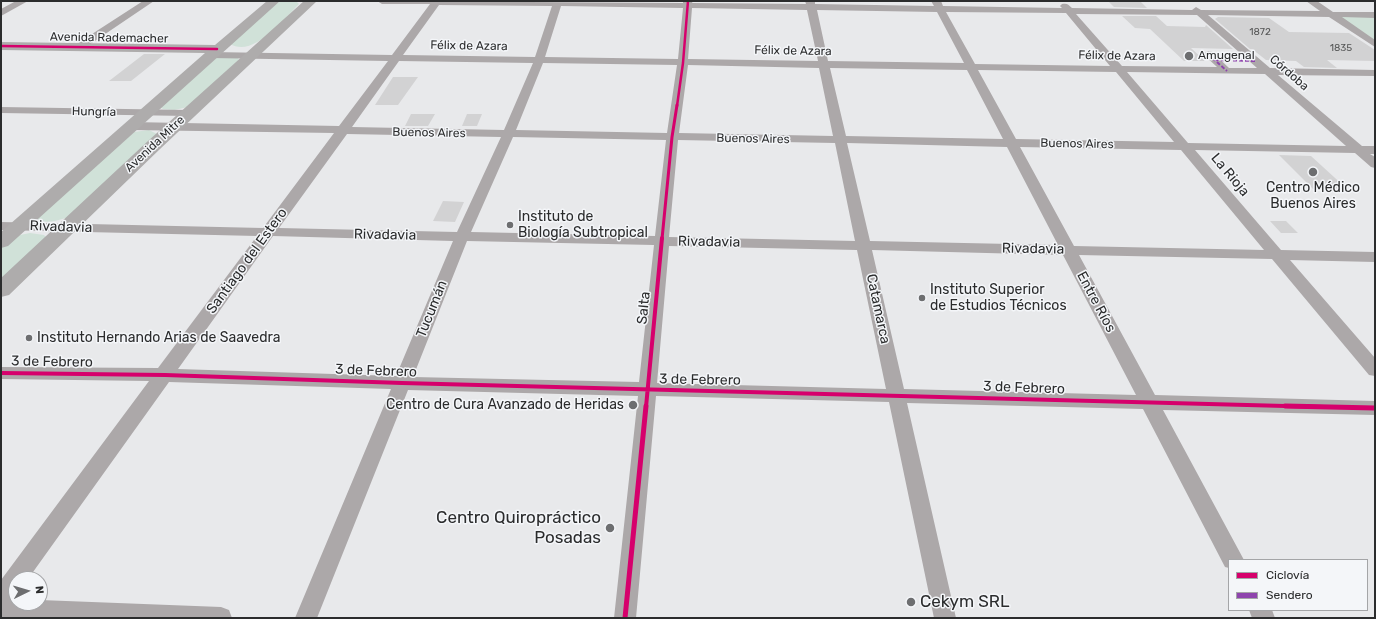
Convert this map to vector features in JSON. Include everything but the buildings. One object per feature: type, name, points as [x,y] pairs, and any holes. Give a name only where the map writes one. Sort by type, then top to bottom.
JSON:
[{"type":"main road","points":[[1,242],[10,226],[131,126],[274,1]]},
{"type":"main road","name":"Avenida Mitre","points":[[1,290],[188,113],[256,53],[311,1]]},
{"type":"main road","name":"Avenida Rademacher","points":[[1,46],[214,52]]},
{"type":"street","points":[[1,13],[24,1]]},
{"type":"street","points":[[79,47],[149,1]]},
{"type":"street","points":[[382,1],[1065,6],[1199,12],[1375,15]]},
{"type":"street","name":"Santiago del Estero","points":[[1,598],[165,375],[267,232],[344,131],[437,1]]},
{"type":"street","name":"Córdoba","points":[[1186,1],[1375,164]]},
{"type":"street","points":[[1311,1],[1375,44]]},
{"type":"street","name":"Tucumán","points":[[306,618],[462,236],[508,134],[539,60],[558,2]]},
{"type":"street","name":"Salta","points":[[625,618],[672,137],[683,63],[688,4]]},
{"type":"street","name":"Catamarca","points":[[811,4],[945,618]]},
{"type":"street","name":"Entre Ríos","points":[[938,5],[1232,559]]},
{"type":"street","name":"La Rioja","points":[[1065,6],[1375,370]]},
{"type":"street","name":"Félix de Azara","points":[[214,52],[397,58],[1375,73]]},
{"type":"street","points":[[1227,71],[1212,57],[1255,61]]},
{"type":"street","name":"Hungría","points":[[1,110],[188,113]]},
{"type":"street","name":"Buenos Aires","points":[[131,126],[172,128],[1375,150]]},
{"type":"street","name":"Rivadavia","points":[[10,226],[1375,257]]},
{"type":"street","name":"3 de Febrero","points":[[1,373],[165,375],[402,383],[1375,408]]},
{"type":"street","points":[[1,610],[221,618]]},
{"type":"shaded area","points":[[296,1],[299,4],[268,35],[249,46],[239,47],[230,44],[276,3]]},
{"type":"shaded area","points":[[1331,14],[1375,15],[1375,44]]},
{"type":"shaded area","points":[[217,57],[237,57],[239,60],[188,107],[174,110],[163,109],[160,107]]},
{"type":"shaded area","points":[[149,130],[157,134],[69,217],[47,222],[38,220],[35,217],[134,132]]},
{"type":"shaded area","points":[[30,233],[44,235],[47,238],[1,285],[1,244],[20,235]]},
{"type":"marked path","points":[[1208,54],[1227,71]]},
{"type":"marked path","points":[[1215,60],[1255,61]]},
{"type":"cycle path","points":[[625,618],[672,137],[683,63],[688,1]]},
{"type":"cycle path","points":[[1,46],[217,49]]},
{"type":"cycle path","points":[[1,373],[165,375],[402,383],[1375,408]]},
{"type":"place","name":"Amugenal","points":[[1189,56]]},
{"type":"place","name":"Centro Médico Buenos Aires","points":[[1313,172]]},
{"type":"place","name":"Instituto de Biología Subtropical","points":[[510,225]]},
{"type":"place","name":"Instituto Superior de Estudios Técnicos","points":[[922,298]]},
{"type":"place","name":"Instituto Hernando Arias de Saavedra","points":[[29,338]]},
{"type":"place","name":"Centro de Cura Avanzado de Heridas","points":[[633,405]]},
{"type":"place","name":"Centro Quiropráctico Posadas","points":[[610,528]]},
{"type":"place","name":"Cekym SRL","points":[[911,602]]}]
